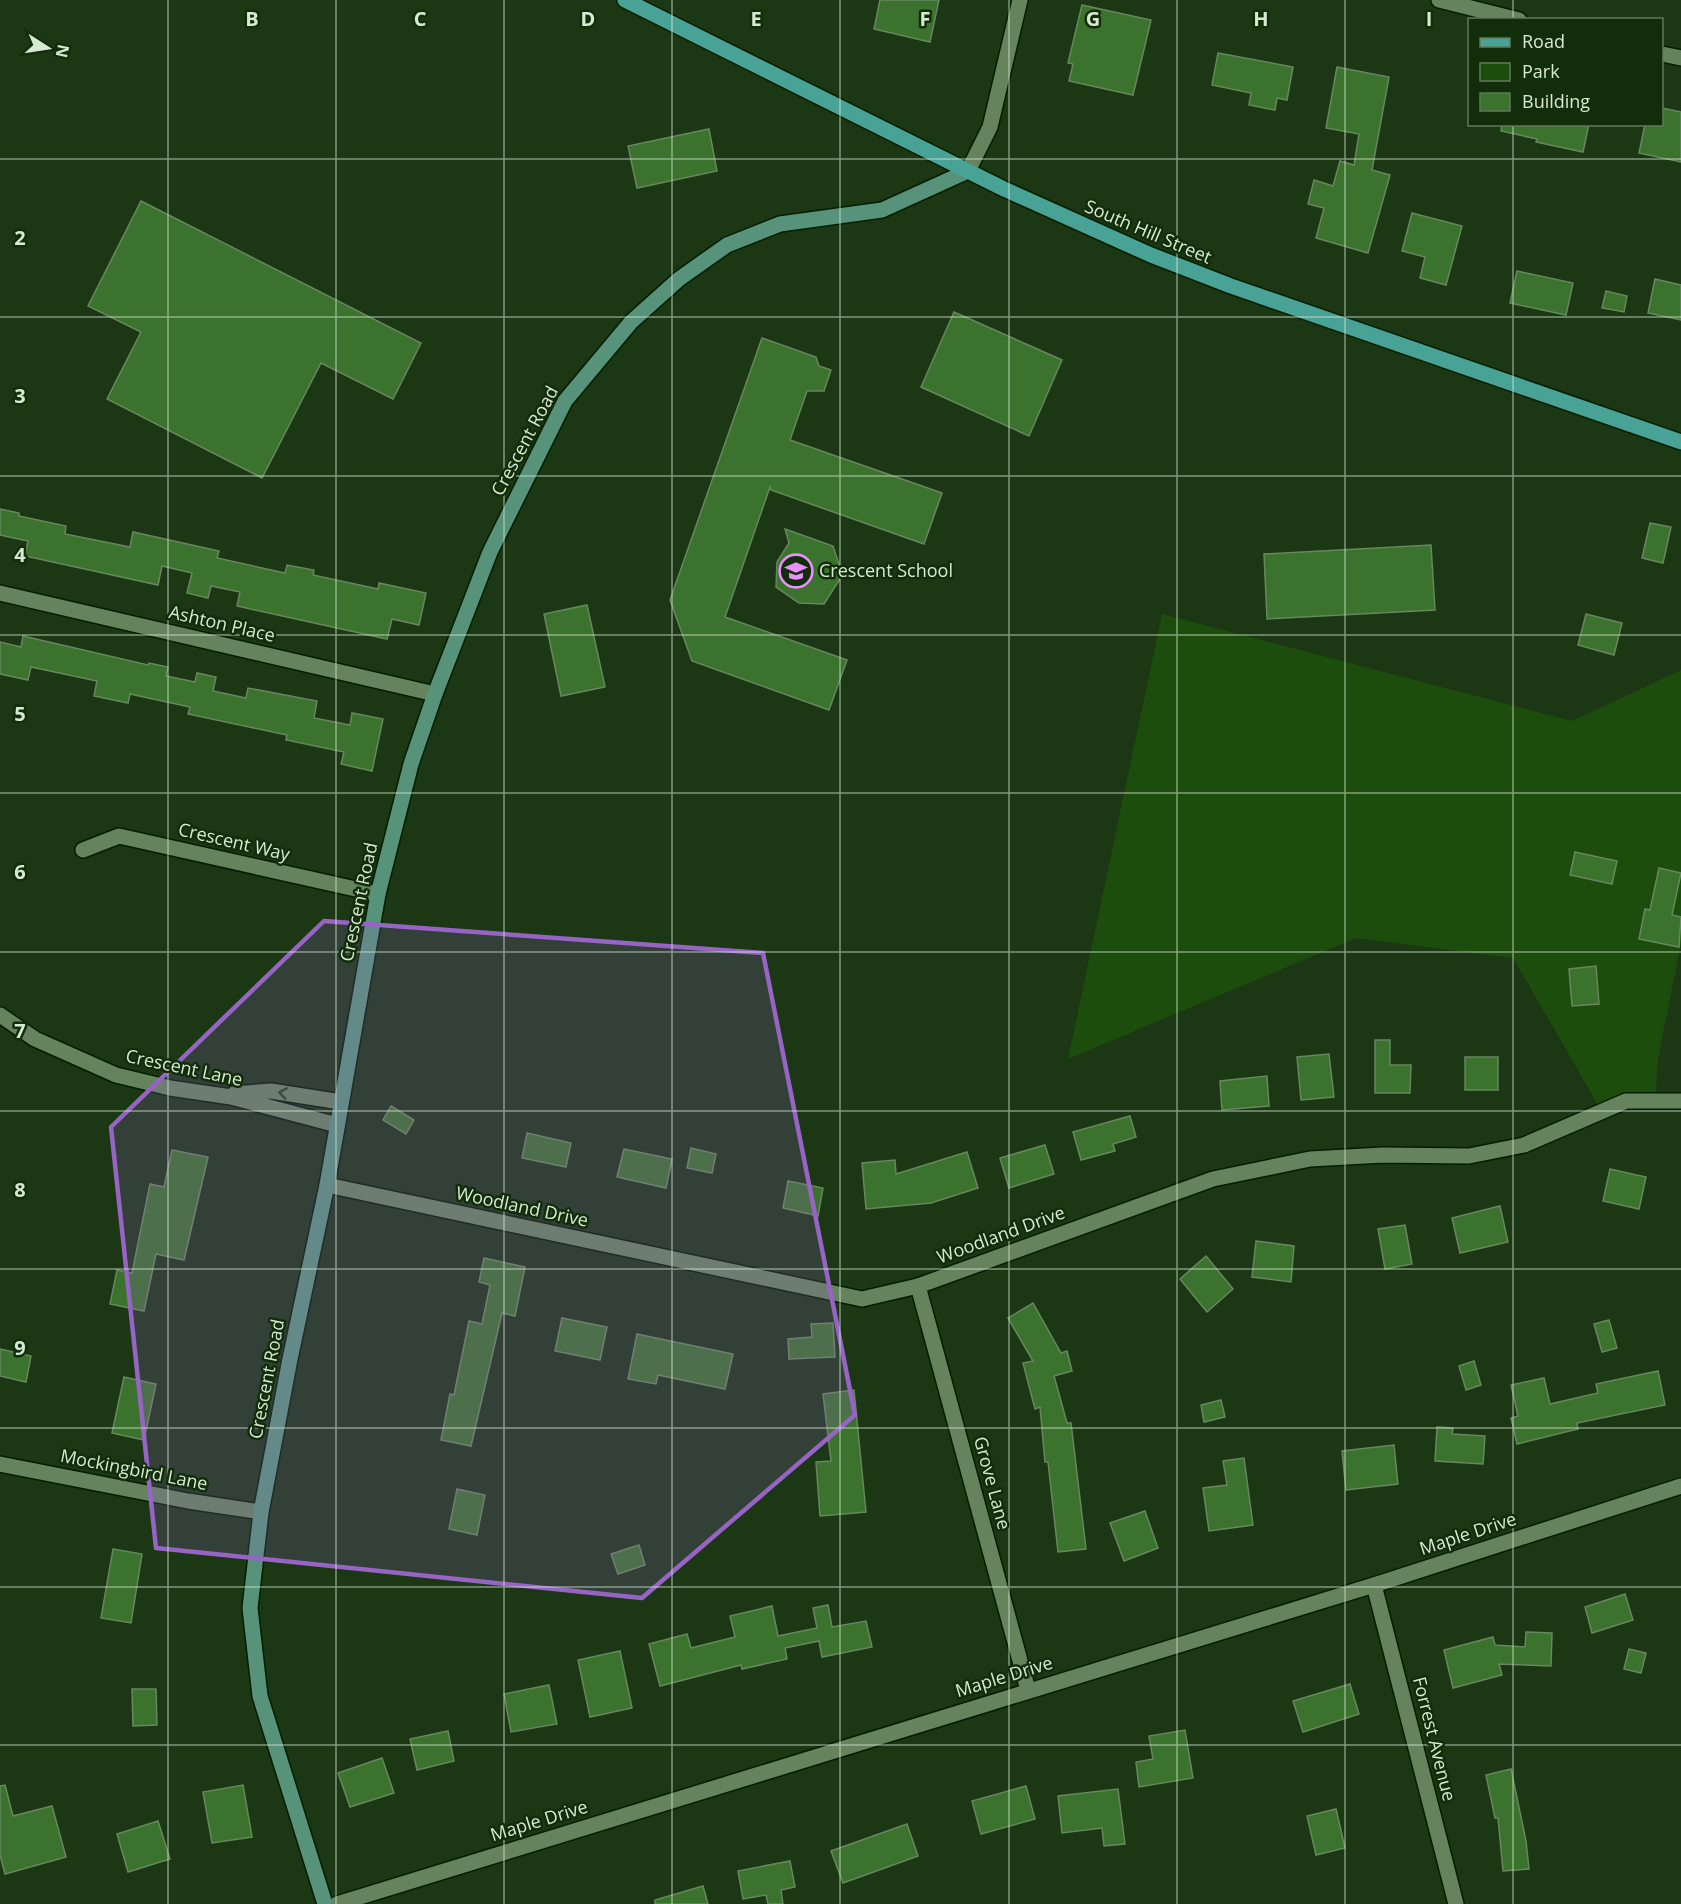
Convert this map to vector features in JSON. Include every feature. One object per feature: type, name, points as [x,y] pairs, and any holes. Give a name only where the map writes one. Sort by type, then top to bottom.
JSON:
[{"type":"main road","name":"South Hill Street","points":[[625,0],[968,171],[1105,236],[1231,286],[1681,442]]},
{"type":"street","points":[[968,171],[990,127],[1020,0]]},
{"type":"street","points":[[1439,0],[1511,18]]},
{"type":"street","points":[[1663,54],[1681,58]]},
{"type":"street","name":"Crescent Road","points":[[325,1904],[260,1696],[250,1608],[261,1512],[290,1359],[327,1185],[378,894],[411,764],[435,694],[490,552],[565,401],[631,322],[679,279],[728,245],[780,224],[882,210],[968,171]]},
{"type":"street","name":"Ashton Place","points":[[0,593],[435,694]]},
{"type":"street","name":"Crescent Way","points":[[83,850],[119,836],[378,894]]},
{"type":"street","name":"Crescent Lane","points":[[0,1014],[35,1039],[117,1075],[170,1088],[219,1095],[337,1125]]},
{"type":"street","points":[[219,1095],[271,1091],[341,1102]]},
{"type":"street","name":"Woodland Drive","points":[[327,1185],[862,1299],[918,1286],[1213,1179],[1310,1159],[1383,1155],[1469,1156],[1524,1146],[1626,1101],[1681,1101]]},
{"type":"street","name":"Grove Lane","points":[[918,1286],[1028,1690]]},
{"type":"street","name":"Mockingbird Lane","points":[[0,1464],[188,1502],[261,1512]]},
{"type":"street","name":"Maple Drive","points":[[337,1904],[1374,1585],[1681,1486]]},
{"type":"street","name":"Forrest Avenue","points":[[1374,1585],[1456,1904]]},
{"type":"highlighted area","points":[[324,921],[763,953],[855,1415],[642,1598],[156,1548],[111,1127]]},
{"type":"green space","points":[[1162,614],[1572,721],[1681,670],[1681,944],[1658,1059],[1656,1091],[1598,1105],[1513,958],[1356,938],[1068,1059]]},
{"type":"building","points":[[880,0],[939,0],[930,42],[874,29]]},
{"type":"building","points":[[1082,5],[1151,20],[1133,95],[1069,81],[1073,64],[1068,63]]},
{"type":"building","points":[[1218,53],[1293,67],[1287,100],[1277,98],[1275,110],[1249,105],[1251,93],[1212,85]]},
{"type":"building","points":[[1337,67],[1389,77],[1372,170],[1390,175],[1368,253],[1316,238],[1324,208],[1308,204],[1314,180],[1333,186],[1340,161],[1354,165],[1359,134],[1326,128]]},
{"type":"building","points":[[1663,108],[1681,112],[1681,162],[1639,153],[1645,126],[1663,126]]},
{"type":"building","points":[[1502,126],[1589,126],[1583,152],[1536,142],[1537,139],[1501,131]]},
{"type":"building","points":[[709,129],[717,171],[637,188],[628,146]]},
{"type":"building","points":[[141,201],[421,343],[393,399],[321,363],[262,478],[107,399],[141,332],[88,306]]},
{"type":"building","points":[[1412,213],[1462,226],[1446,285],[1420,278],[1425,257],[1402,251]]},
{"type":"building","points":[[1517,271],[1573,283],[1566,315],[1510,303]]},
{"type":"building","points":[[1655,279],[1681,285],[1681,320],[1648,313]]},
{"type":"building","points":[[1606,291],[1627,296],[1624,312],[1602,308]]},
{"type":"building","points":[[954,312],[1062,360],[1029,436],[921,387]]},
{"type":"building","points":[[762,338],[816,357],[819,366],[831,370],[824,391],[807,391],[790,440],[942,493],[924,544],[771,490],[770,487],[725,617],[847,660],[829,710],[692,661],[670,600]]},
{"type":"building","points":[[0,509],[19,513],[19,516],[66,526],[65,534],[130,547],[133,532],[219,551],[217,558],[285,573],[287,565],[314,570],[313,575],[378,589],[379,583],[426,593],[419,625],[392,619],[387,639],[237,606],[240,592],[211,586],[208,598],[187,593],[192,573],[162,566],[158,585],[25,556],[28,541],[0,535]]},
{"type":"building","points":[[1650,523],[1671,527],[1663,563],[1642,558]]},
{"type":"building","points":[[785,529],[833,546],[841,570],[840,579],[824,604],[799,603],[776,587],[777,562],[789,543]]},
{"type":"building","points":[[1431,545],[1435,610],[1267,619],[1264,554]]},
{"type":"building","points":[[587,605],[605,687],[561,696],[544,614]]},
{"type":"building","points":[[1586,614],[1622,623],[1614,655],[1578,645]]},
{"type":"building","points":[[23,636],[148,665],[149,663],[168,667],[166,676],[195,682],[197,673],[216,677],[213,691],[246,698],[248,688],[317,701],[314,718],[350,725],[352,713],[383,719],[372,771],[341,764],[344,752],[286,740],[287,735],[188,714],[190,707],[130,694],[128,703],[94,696],[97,681],[31,667],[28,680],[0,674],[0,642],[21,647]]},
{"type":"building","points":[[1575,852],[1617,861],[1612,884],[1570,875]]},
{"type":"building","points":[[1659,868],[1681,873],[1672,915],[1681,917],[1679,947],[1639,939],[1645,909],[1650,910]]},
{"type":"building","points":[[1596,966],[1599,1004],[1572,1006],[1569,969]]},
{"type":"building","points":[[1375,1040],[1390,1040],[1390,1065],[1411,1065],[1410,1093],[1375,1093]]},
{"type":"building","points":[[1329,1054],[1334,1097],[1301,1100],[1297,1057]]},
{"type":"building","points":[[1465,1057],[1498,1057],[1498,1090],[1465,1090]]},
{"type":"building","points":[[1267,1076],[1269,1106],[1222,1110],[1220,1081]]},
{"type":"building","points":[[391,1106],[414,1120],[406,1134],[383,1120]]},
{"type":"building","points":[[1130,1116],[1136,1137],[1113,1144],[1115,1151],[1081,1160],[1073,1132]]},
{"type":"building","points":[[527,1133],[571,1143],[566,1167],[522,1158]]},
{"type":"building","points":[[1045,1145],[1054,1174],[1009,1188],[1000,1158]]},
{"type":"building","points":[[691,1148],[716,1154],[712,1173],[687,1168]]},
{"type":"building","points":[[624,1149],[672,1159],[666,1188],[617,1177]]},
{"type":"building","points":[[172,1150],[208,1157],[184,1260],[156,1254],[144,1311],[110,1304],[117,1270],[132,1273],[150,1184],[164,1187]]},
{"type":"building","points":[[967,1152],[978,1188],[931,1203],[866,1209],[862,1163],[895,1160],[896,1174]]},
{"type":"building","points":[[1610,1169],[1646,1177],[1639,1209],[1603,1201]]},
{"type":"building","points":[[788,1181],[823,1188],[818,1216],[783,1208]]},
{"type":"building","points":[[1500,1206],[1508,1242],[1460,1253],[1452,1218]]},
{"type":"building","points":[[1405,1225],[1412,1264],[1385,1269],[1378,1229]]},
{"type":"building","points":[[1256,1241],[1294,1246],[1291,1282],[1252,1277]]},
{"type":"building","points":[[1206,1256],[1233,1289],[1207,1312],[1180,1279]]},
{"type":"building","points":[[484,1258],[525,1267],[515,1316],[502,1313],[471,1446],[441,1440],[450,1394],[454,1395],[469,1321],[482,1324],[490,1285],[479,1282]]},
{"type":"building","points":[[1033,1303],[1061,1353],[1067,1351],[1072,1371],[1054,1376],[1067,1423],[1071,1423],[1086,1549],[1058,1552],[1048,1462],[1045,1462],[1040,1407],[1035,1409],[1023,1363],[1033,1361],[1008,1318]]},
{"type":"building","points":[[562,1318],[607,1327],[600,1360],[555,1351]]},
{"type":"building","points":[[1609,1320],[1617,1348],[1602,1352],[1594,1324]]},
{"type":"building","points":[[833,1323],[835,1357],[789,1359],[788,1339],[812,1337],[811,1324]]},
{"type":"building","points":[[637,1334],[733,1354],[725,1389],[658,1375],[656,1384],[628,1379]]},
{"type":"building","points":[[0,1349],[31,1356],[26,1382],[0,1376]]},
{"type":"building","points":[[1474,1361],[1481,1385],[1466,1390],[1459,1366]]},
{"type":"building","points":[[1658,1371],[1665,1405],[1577,1423],[1578,1429],[1517,1444],[1511,1418],[1518,1416],[1511,1385],[1544,1378],[1550,1404],[1598,1393],[1596,1384]]},
{"type":"building","points":[[124,1377],[156,1384],[144,1440],[112,1433]]},
{"type":"building","points":[[854,1390],[866,1512],[820,1516],[816,1462],[831,1461],[823,1394]]},
{"type":"building","points":[[1221,1400],[1225,1417],[1204,1422],[1201,1405]]},
{"type":"building","points":[[1437,1427],[1453,1428],[1452,1434],[1485,1436],[1483,1464],[1435,1461]]},
{"type":"building","points":[[1394,1445],[1398,1484],[1346,1490],[1342,1451]]},
{"type":"building","points":[[1244,1458],[1253,1525],[1209,1531],[1203,1488],[1227,1485],[1223,1461]]},
{"type":"building","points":[[457,1489],[485,1495],[477,1535],[449,1529]]},
{"type":"building","points":[[1145,1511],[1158,1548],[1124,1561],[1110,1523]]},
{"type":"building","points":[[639,1545],[645,1565],[618,1574],[611,1554]]},
{"type":"building","points":[[113,1549],[142,1554],[131,1623],[101,1618]]},
{"type":"building","points":[[1625,1594],[1633,1620],[1592,1633],[1585,1607]]},
{"type":"building","points":[[828,1605],[832,1627],[866,1621],[872,1647],[822,1657],[819,1641],[785,1648],[787,1659],[742,1669],[741,1665],[660,1686],[649,1644],[687,1634],[691,1648],[735,1637],[730,1616],[772,1606],[778,1636],[817,1628],[813,1608]]},
{"type":"building","points":[[1526,1632],[1552,1633],[1551,1666],[1499,1664],[1502,1675],[1453,1688],[1444,1650],[1493,1637],[1495,1645],[1525,1647]]},
{"type":"building","points":[[1629,1649],[1646,1653],[1641,1673],[1624,1669]]},
{"type":"building","points":[[620,1651],[632,1708],[590,1717],[578,1660]]},
{"type":"building","points":[[1350,1684],[1359,1714],[1303,1732],[1293,1701]]},
{"type":"building","points":[[549,1685],[557,1724],[511,1732],[504,1694]]},
{"type":"building","points":[[132,1689],[156,1689],[157,1725],[133,1726]]},
{"type":"building","points":[[1185,1730],[1193,1778],[1139,1787],[1136,1762],[1153,1759],[1149,1736]]},
{"type":"building","points":[[448,1731],[454,1761],[417,1770],[410,1739]]},
{"type":"building","points":[[382,1758],[394,1793],[350,1807],[338,1773]]},
{"type":"building","points":[[1511,1769],[1526,1841],[1529,1869],[1503,1871],[1498,1818],[1495,1818],[1486,1775]]},
{"type":"building","points":[[5,1785],[13,1816],[52,1806],[66,1857],[5,1874],[0,1855],[0,1786]]},
{"type":"building","points":[[243,1785],[252,1837],[212,1843],[203,1792]]},
{"type":"building","points":[[1026,1786],[1035,1819],[981,1834],[972,1801]]},
{"type":"building","points":[[1118,1789],[1125,1844],[1104,1846],[1102,1828],[1062,1833],[1058,1796]]},
{"type":"building","points":[[1336,1809],[1345,1848],[1316,1855],[1307,1816]]},
{"type":"building","points":[[158,1821],[170,1859],[128,1872],[117,1834]]},
{"type":"building","points":[[907,1824],[918,1856],[843,1883],[831,1851]]},
{"type":"building","points":[[790,1861],[795,1887],[781,1890],[783,1904],[768,1904],[766,1895],[743,1899],[738,1871]]},
{"type":"building","points":[[703,1886],[708,1904],[655,1904],[655,1900]]},
{"type":"place","name":"Crescent School","points":[[796,571]]}]
